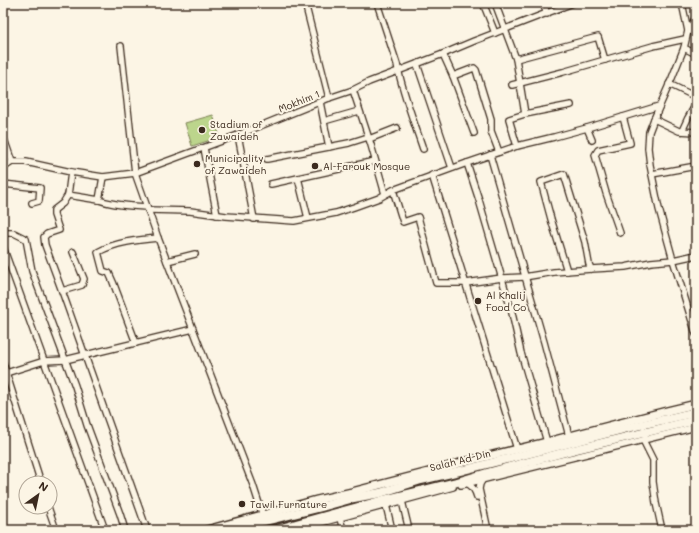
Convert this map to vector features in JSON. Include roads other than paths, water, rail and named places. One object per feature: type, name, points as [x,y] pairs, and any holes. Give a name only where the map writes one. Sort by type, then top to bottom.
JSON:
[{"type":"highway","name":"Salah Ad-Din","points":[[229,530],[354,498],[382,500],[421,480],[696,412]]},
{"type":"highway","name":"Salah Ad-Din","points":[[274,530],[382,500],[466,481],[487,473],[573,450],[696,420]]},
{"type":"highway","points":[[464,470],[466,474],[466,481]]},
{"type":"highway","points":[[312,502],[319,508]]},
{"type":"main road","points":[[208,530],[464,462],[696,404]]},
{"type":"street","points":[[305,3],[329,98]]},
{"type":"street","points":[[377,3],[398,64],[423,149]]},
{"type":"street","points":[[483,3],[495,33]]},
{"type":"street","points":[[495,3],[516,59],[526,114]]},
{"type":"street","points":[[543,3],[547,14]]},
{"type":"street","name":"Mokhim 1","points":[[12,162],[26,162],[71,172],[103,177],[134,173],[238,135],[573,3]]},
{"type":"street","points":[[682,3],[688,31]]},
{"type":"street","points":[[696,17],[688,31],[684,48],[649,132],[648,148],[659,209],[696,334]]},
{"type":"street","points":[[516,59],[598,37],[605,60]]},
{"type":"street","points":[[512,85],[653,46],[686,39]]},
{"type":"street","points":[[121,46],[134,173],[253,485],[263,516]]},
{"type":"street","points":[[684,48],[696,54]]},
{"type":"street","points":[[443,54],[453,76],[474,133]]},
{"type":"street","points":[[417,64],[452,168]]},
{"type":"street","points":[[453,76],[469,69],[474,68],[476,70],[491,119],[491,131],[499,152]]},
{"type":"street","points":[[669,84],[696,98]]},
{"type":"street","points":[[353,90],[385,194]]},
{"type":"street","points":[[320,102],[328,147]]},
{"type":"street","points":[[682,131],[696,104]]},
{"type":"street","points":[[517,146],[509,119],[571,105]]},
{"type":"street","points":[[68,195],[123,206],[147,209],[190,210],[254,219],[294,221],[342,211],[379,198],[393,190],[432,175],[517,146],[587,128],[659,106]]},
{"type":"street","points":[[324,121],[360,111]]},
{"type":"street","points":[[620,233],[595,155],[598,150],[630,143],[623,117]]},
{"type":"street","points":[[654,119],[679,131],[696,132]]},
{"type":"street","points":[[267,159],[349,143],[397,128]]},
{"type":"street","points":[[587,128],[592,140]]},
{"type":"street","points":[[238,135],[254,219]]},
{"type":"street","points":[[3,136],[12,162],[3,168]]},
{"type":"street","points":[[204,148],[217,215]]},
{"type":"street","points":[[490,155],[544,342],[569,436]]},
{"type":"street","points":[[271,184],[375,161]]},
{"type":"street","points":[[467,163],[502,278],[521,353],[547,442]]},
{"type":"street","points":[[652,174],[696,166]]},
{"type":"street","points":[[71,172],[68,195],[63,203],[54,210],[59,230],[46,234],[44,238],[45,245],[147,530]]},
{"type":"street","points":[[567,271],[541,182],[564,174],[585,242],[589,264],[592,269]]},
{"type":"street","points":[[432,175],[517,449]]},
{"type":"street","points":[[99,200],[103,177]]},
{"type":"street","points":[[298,178],[308,218]]},
{"type":"street","points":[[3,184],[40,188],[39,202],[32,203]]},
{"type":"street","points":[[393,190],[403,222],[418,218],[436,283],[466,283],[502,278],[524,277],[554,272],[625,267],[696,255]]},
{"type":"street","points":[[3,233],[14,233],[26,239],[32,271],[75,386],[92,439],[125,530]]},
{"type":"street","points":[[136,343],[109,273],[103,271],[98,252],[130,241],[158,238]]},
{"type":"street","points":[[3,247],[104,530]]},
{"type":"street","points":[[62,291],[82,285],[84,278],[73,252]]},
{"type":"street","points":[[167,261],[195,254]]},
{"type":"street","points":[[5,374],[44,361],[65,360],[193,329]]},
{"type":"street","points":[[3,363],[5,374],[38,475]]},
{"type":"street","points":[[295,530],[340,518],[382,500],[402,501],[466,481],[483,479],[696,427]]},
{"type":"street","points":[[642,440],[653,460],[653,482],[662,530]]},
{"type":"street","points":[[483,479],[479,489],[488,530]]},
{"type":"street","points":[[466,481],[475,490],[484,530]]},
{"type":"street","points":[[382,500],[392,530]]},
{"type":"street","points":[[402,501],[410,530]]},
{"type":"street","points":[[51,515],[56,530]]},
{"type":"street","points":[[340,518],[343,530]]},
{"type":"place","name":"Stadium of Zawaideh","points":[[202,130]]},
{"type":"place","name":"Municipality of Zawaideh","points":[[197,164]]},
{"type":"place","name":"Al-Farouk Mosque","points":[[315,166]]},
{"type":"place","name":"Al Khalij Food Co","points":[[478,301]]},
{"type":"place","name":"Tawil Furnature","points":[[242,504]]}]
